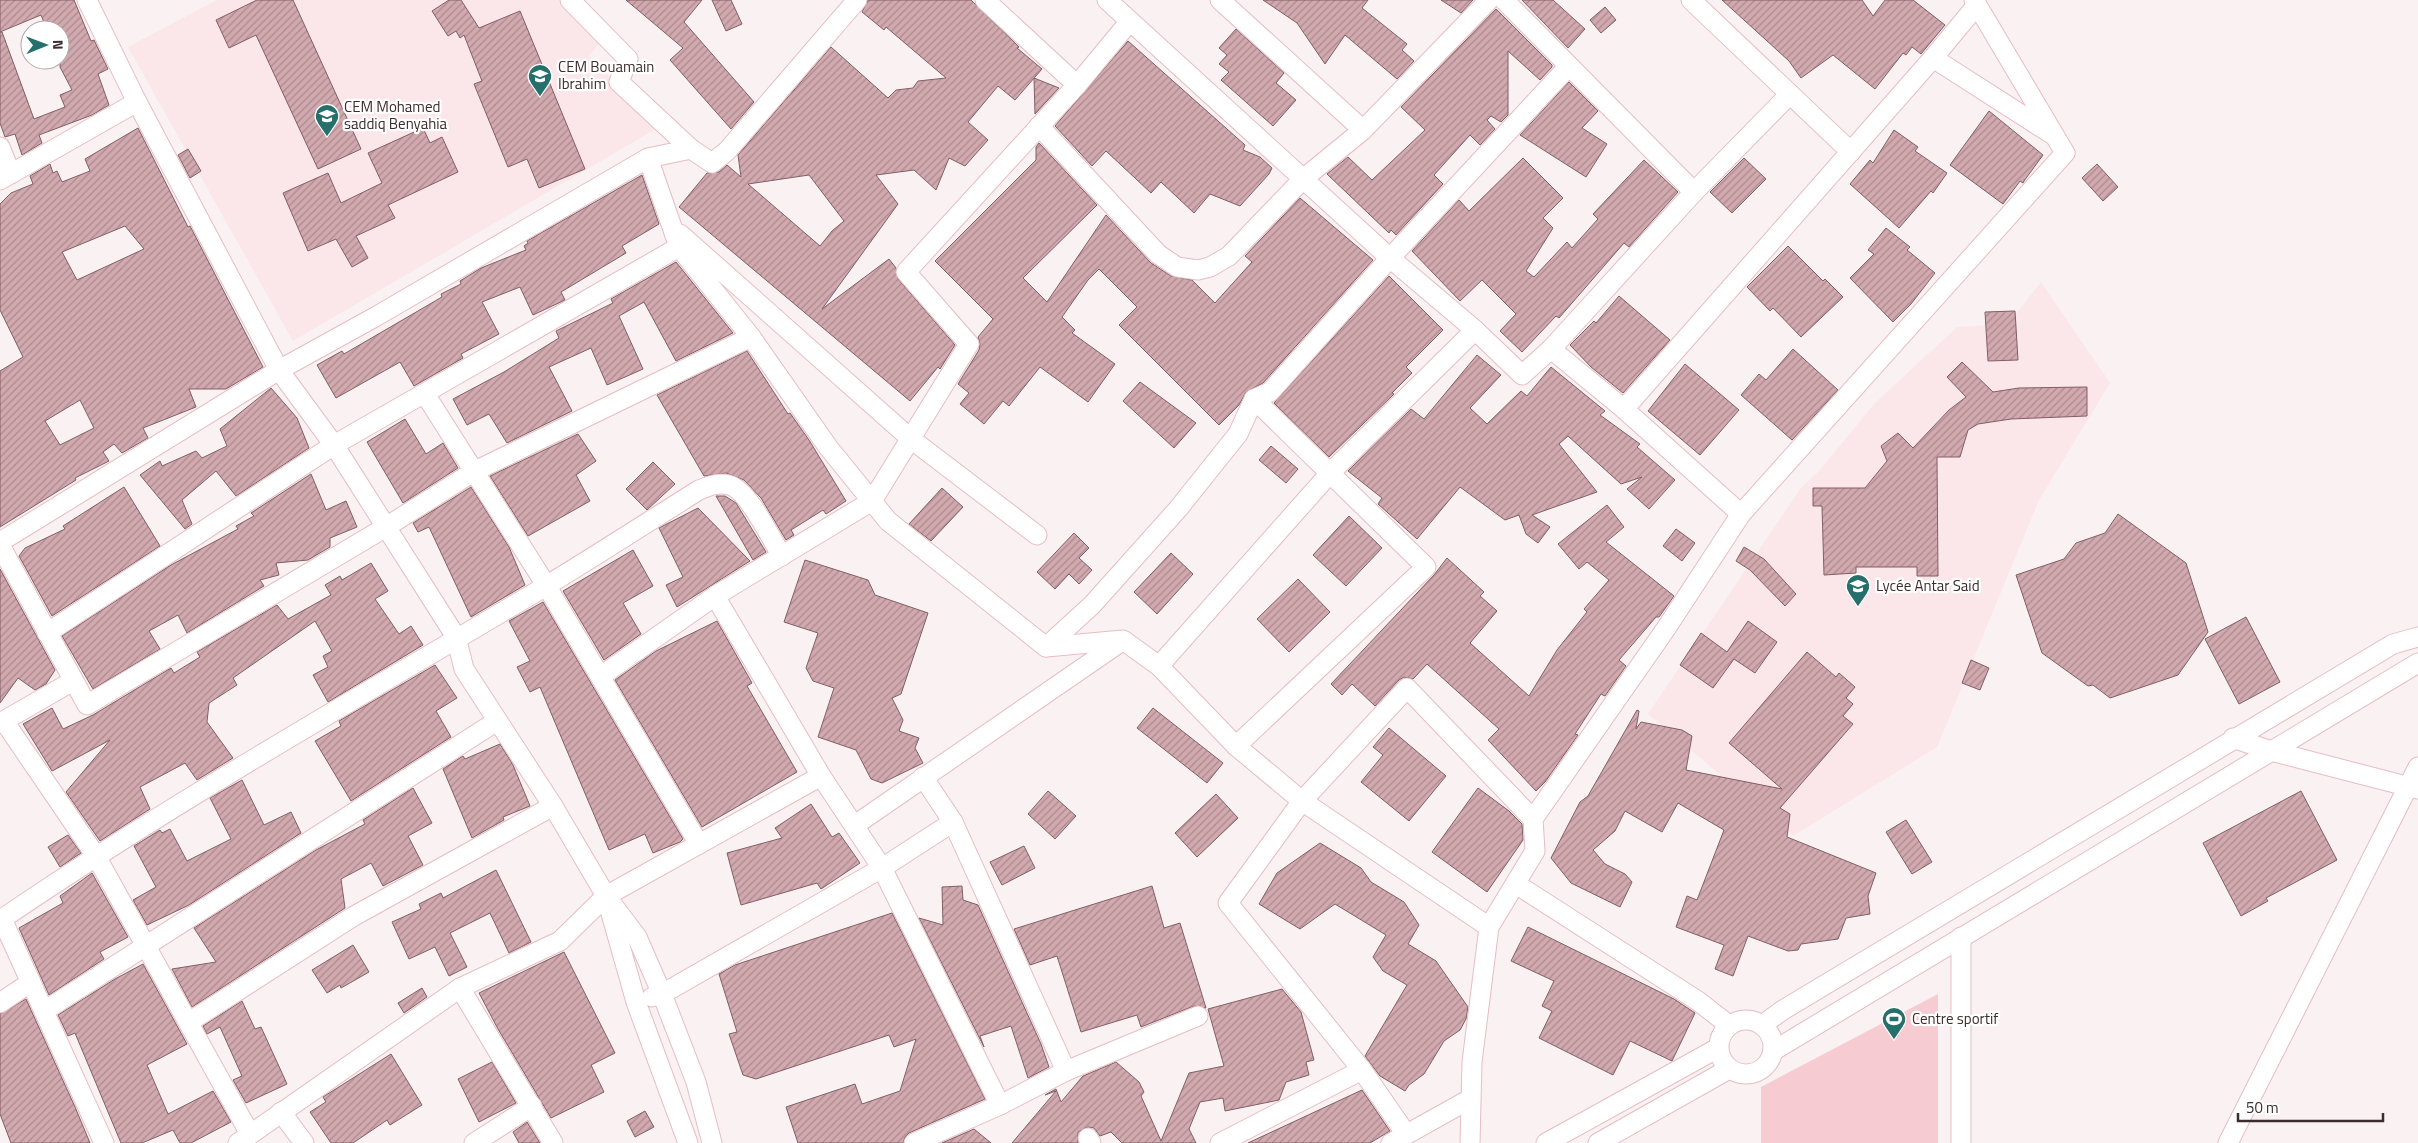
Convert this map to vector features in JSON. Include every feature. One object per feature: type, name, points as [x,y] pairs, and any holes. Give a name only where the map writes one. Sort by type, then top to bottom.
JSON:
[{"type":"street","points":[[87,0],[137,102],[280,370],[334,445],[456,637],[464,669],[553,806],[606,896],[637,936],[696,1082],[712,1143]]},
{"type":"street","points":[[570,0],[628,59],[620,82],[691,149],[712,163],[728,150],[857,0]]},
{"type":"street","points":[[985,0],[1076,85]]},
{"type":"street","points":[[1107,0],[1390,258],[1475,330],[1522,375],[1551,349],[1694,192],[1789,94]]},
{"type":"street","points":[[1220,0],[1363,130]]},
{"type":"street","points":[[1039,126],[1158,254],[1178,267],[1198,270],[1210,267],[1229,256],[1303,179],[1363,130],[1489,0]]},
{"type":"street","points":[[1504,0],[1694,192]]},
{"type":"street","points":[[1691,0],[1851,152]]},
{"type":"street","points":[[1470,1143],[1472,1062],[1489,927],[1535,851],[1533,820],[1665,630],[1741,514],[2065,153],[1975,2],[1933,58],[1624,410]]},
{"type":"street","points":[[601,676],[715,596],[872,501],[969,344],[906,272],[1076,85],[1130,21]]},
{"type":"street","points":[[1933,58],[2054,135]]},
{"type":"street","points":[[1046,647],[1092,605],[1178,509],[1238,434],[1254,399],[1270,392],[1390,258],[1569,66]]},
{"type":"street","points":[[0,147],[6,177],[137,102]]},
{"type":"street","points":[[691,149],[648,158],[280,370],[0,544],[87,705],[386,528],[473,472],[751,337]]},
{"type":"street","points":[[648,158],[679,246],[751,337],[828,448],[888,521],[1046,647],[1123,640],[1159,666],[1236,746],[1302,801],[1489,927]]},
{"type":"street","points":[[672,226],[911,439],[1037,535]]},
{"type":"street","points":[[48,633],[334,445],[426,394],[679,246]]},
{"type":"street","points":[[1159,666],[1331,472],[1475,330]]},
{"type":"street","points":[[1551,349],[1624,410],[1741,514]]},
{"type":"street","points":[[426,394],[601,676],[699,844]]},
{"type":"street","points":[[1236,746],[1426,567],[1331,472],[1254,399]]},
{"type":"street","points":[[104,1143],[2,919],[96,856],[456,637],[546,586],[699,490],[717,484],[731,485],[747,498],[782,556]]},
{"type":"street","points":[[715,596],[821,776],[855,824],[882,868],[1000,1105]]},
{"type":"street","points":[[1762,1025],[1791,1005],[2233,738],[2393,644],[2418,637]]},
{"type":"street","points":[[855,824],[1123,640]]},
{"type":"street","points":[[1773,1051],[2418,663]]},
{"type":"street","points":[[74,681],[2,722],[96,856],[189,1022],[244,1139],[460,988],[560,941],[606,896],[821,776]]},
{"type":"street","points":[[1470,1099],[1398,1139],[1362,1070],[1228,903],[1302,801],[1407,688],[1533,820]]},
{"type":"street","points":[[44,1011],[497,721]]},
{"type":"street","points":[[2233,738],[2271,751],[2414,788]]},
{"type":"street","points":[[2228,1143],[2414,788],[2418,767]]},
{"type":"street","points":[[923,778],[953,822],[1066,1070]]},
{"type":"street","points":[[189,1022],[354,916],[553,806]]},
{"type":"street","points":[[636,1002],[662,994],[882,868],[953,822]]},
{"type":"street","points":[[1516,884],[1698,1001],[1729,1025]]},
{"type":"street","points":[[606,896],[636,1002],[688,1143]]},
{"type":"street","points":[[1960,937],[1961,1143]]},
{"type":"street","points":[[0,1003],[31,982]]},
{"type":"street","points":[[460,988],[553,1143]]},
{"type":"street","points":[[914,1143],[1000,1105],[1066,1070],[1198,1016]]},
{"type":"street","points":[[1739,1020],[1752,1020],[1762,1025],[1771,1036],[1773,1051],[1768,1064],[1756,1073],[1742,1074],[1728,1069],[1721,1059],[1718,1048],[1721,1035],[1729,1025],[1739,1020]]},
{"type":"street","points":[[1546,1143],[1718,1048]]},
{"type":"street","points":[[1598,1143],[1728,1069]]},
{"type":"street","points":[[1220,1143],[1362,1070]]},
{"type":"street","points":[[474,1143],[532,1106]]},
{"type":"street","points":[[281,1112],[304,1143]]},
{"type":"shaded area","name":"CEM Mohamed saddiq Benyahia","points":[[217,0],[562,0],[603,39],[589,56],[659,127],[293,341],[128,47]]},
{"type":"shaded area","name":"Lycée Antar Said","points":[[2041,282],[2110,383],[2039,500],[1937,747],[1793,836],[1648,714],[1801,488],[1821,469],[1874,404],[1957,327],[2008,324]]},
{"type":"shaded area","name":"Centre sportif","points":[[1938,994],[1938,1143],[1761,1143],[1761,1087]]},
{"type":"building","points":[[0,0],[74,0],[91,41],[94,40],[108,69],[98,74],[109,105],[92,115],[39,135],[42,143],[22,155],[15,134],[5,137],[0,123]]},
{"type":"building","points":[[257,0],[293,0],[361,149],[318,169],[256,35],[229,48],[216,20]]},
{"type":"building","points":[[449,0],[461,0],[479,28],[520,11],[585,169],[539,188],[527,159],[508,167],[474,84],[482,81],[464,35],[460,38],[456,31],[448,36],[432,11]]},
{"type":"building","points":[[626,0],[702,0],[684,22],[754,102],[731,129],[670,60],[683,48]]},
{"type":"building","points":[[712,0],[731,0],[742,24],[726,31]]},
{"type":"building","points":[[868,0],[971,0],[1019,47],[1017,48],[1042,69],[1015,100],[998,86],[968,122],[988,140],[965,166],[949,158],[936,190],[914,170],[876,175],[898,204],[822,309],[889,259],[896,268],[898,279],[955,345],[940,369],[938,367],[910,401],[679,207],[707,173],[719,172],[727,165],[741,177],[738,155],[831,47],[888,98],[896,90],[913,88],[918,81],[946,78],[886,27],[884,30],[862,12]],"holes":[[[809,175],[844,221],[832,231],[820,246],[748,184]]]},
{"type":"building","points":[[1263,0],[1368,0],[1362,8],[1407,44],[1402,50],[1414,61],[1397,79],[1345,35],[1325,64],[1297,23]]},
{"type":"building","points":[[1441,0],[1473,0],[1461,13]]},
{"type":"building","points":[[1522,0],[1553,0],[1585,29],[1568,48]]},
{"type":"building","points":[[1722,0],[1862,0],[1873,16],[1885,0],[1913,0],[1945,25],[1921,54],[1912,47],[1906,55],[1903,53],[1875,89],[1833,55],[1801,78],[1789,61]]},
{"type":"building","points":[[1605,7],[1616,20],[1601,33],[1590,20]]},
{"type":"building","points":[[1496,9],[1552,67],[1540,80],[1508,51],[1508,115],[1501,122],[1491,116],[1487,120],[1495,129],[1480,145],[1470,135],[1434,175],[1443,184],[1396,235],[1391,230],[1389,233],[1327,174],[1348,157],[1372,180],[1425,130],[1401,107]]},
{"type":"building","points":[[1236,29],[1284,73],[1276,83],[1296,100],[1273,126],[1221,80],[1229,72],[1219,64],[1227,55],[1219,48]]},
{"type":"building","points":[[1128,41],[1245,145],[1243,150],[1260,157],[1272,168],[1269,174],[1240,206],[1210,194],[1194,213],[1161,182],[1151,193],[1106,151],[1092,166],[1055,126]]},
{"type":"building","points":[[1034,78],[1059,88],[1035,114]]},
{"type":"building","points":[[1569,82],[1598,111],[1582,128],[1607,144],[1586,177],[1520,135]]},
{"type":"building","points":[[1989,111],[2043,155],[2023,183],[2020,181],[2003,204],[1950,165]]},
{"type":"building","points":[[138,128],[188,227],[190,226],[263,367],[226,389],[189,389],[196,407],[143,428],[148,438],[122,453],[114,444],[103,452],[109,461],[75,478],[76,480],[0,527],[0,371],[23,357],[0,310],[0,204],[11,193],[33,184],[30,176],[50,164],[53,173],[57,171],[62,182],[90,171],[85,159]],"holes":[[[125,226],[144,249],[77,280],[62,252]],[[80,400],[94,428],[60,445],[45,421]]]},
{"type":"building","points":[[423,128],[430,143],[442,137],[458,172],[388,205],[395,218],[356,236],[368,258],[352,267],[336,239],[308,251],[283,193],[328,173],[341,203],[382,183],[368,153]]},
{"type":"building","points":[[1894,130],[1918,147],[1915,151],[1947,173],[1933,193],[1931,191],[1899,228],[1850,184],[1870,160],[1873,163]]},
{"type":"building","points":[[1039,143],[1097,205],[1023,278],[1047,302],[1106,215],[1151,263],[1171,276],[1192,280],[1215,303],[1252,262],[1245,256],[1300,198],[1373,260],[1263,383],[1246,392],[1239,405],[1219,425],[1119,325],[1137,307],[1099,269],[1088,280],[1062,317],[1075,330],[1072,333],[1115,364],[1088,402],[1040,367],[1009,406],[1003,401],[984,424],[960,404],[969,393],[958,384],[979,350],[978,337],[993,319],[935,261],[1036,160],[1036,147]]},
{"type":"building","points":[[188,149],[201,171],[190,178],[178,155]]},
{"type":"building","points":[[1523,158],[1563,198],[1543,218],[1553,228],[1526,271],[1534,277],[1567,242],[1572,248],[1598,219],[1593,214],[1644,160],[1678,192],[1629,247],[1624,243],[1559,318],[1556,316],[1522,352],[1500,331],[1516,314],[1482,280],[1460,301],[1412,251],[1459,200],[1469,211]]},
{"type":"building","points":[[1744,158],[1766,179],[1732,213],[1710,192]]},
{"type":"building","points":[[2097,164],[2118,187],[2103,201],[2082,178]]},
{"type":"building","points":[[642,175],[659,224],[622,246],[626,253],[561,292],[565,300],[533,315],[520,287],[482,302],[499,334],[461,354],[463,358],[414,386],[400,362],[336,398],[317,365],[342,351],[344,354],[442,297],[441,294],[461,284],[460,281],[481,268],[526,250],[524,246],[528,243],[527,241]]},
{"type":"building","points":[[1886,228],[1910,247],[1907,250],[1935,273],[1911,304],[1893,322],[1850,278],[1874,254],[1868,250]]},
{"type":"building","points":[[1788,246],[1823,281],[1825,279],[1843,297],[1801,337],[1773,308],[1770,311],[1747,287]]},
{"type":"building","points":[[676,262],[733,333],[676,361],[644,302],[619,316],[643,369],[607,385],[591,348],[549,367],[572,411],[507,443],[489,414],[467,425],[453,399],[504,372],[559,338],[556,331],[613,303],[611,299]]},
{"type":"building","points":[[1389,276],[1443,330],[1406,367],[1412,373],[1392,393],[1394,394],[1329,457],[1274,403]]},
{"type":"building","points":[[1619,296],[1670,340],[1623,393],[1591,367],[1570,345],[1594,321],[1596,323]]},
{"type":"building","points":[[2015,311],[2018,360],[1988,361],[1985,312]]},
{"type":"building","points":[[1793,349],[1838,390],[1792,440],[1741,395],[1759,374],[1766,380]]},
{"type":"building","points":[[747,351],[788,414],[790,413],[809,440],[846,501],[826,514],[823,510],[791,530],[794,535],[786,540],[761,498],[744,480],[726,473],[704,476],[657,395]]},
{"type":"building","points":[[1477,355],[1501,375],[1470,408],[1487,424],[1521,391],[1527,396],[1551,367],[1605,411],[1600,415],[1640,444],[1637,447],[1675,480],[1649,509],[1627,489],[1642,477],[1621,484],[1568,436],[1559,444],[1597,492],[1532,515],[1550,527],[1538,543],[1526,534],[1519,515],[1505,520],[1460,487],[1417,539],[1378,504],[1382,498],[1348,471],[1411,409],[1424,419]]},
{"type":"building","points":[[1962,362],[1993,392],[2019,388],[2087,387],[2087,416],[2011,419],[1978,424],[1968,430],[1960,457],[1937,457],[1938,576],[1917,576],[1917,567],[1856,567],[1856,573],[1824,575],[1822,506],[1813,506],[1813,488],[1865,488],[1887,461],[1881,446],[1898,433],[1913,448],[1949,410],[1966,397],[1947,377]]},
{"type":"building","points":[[1685,364],[1739,410],[1700,455],[1648,411]]},
{"type":"building","points":[[1140,382],[1196,423],[1174,448],[1123,401]]},
{"type":"building","points":[[271,388],[297,418],[309,448],[236,496],[216,471],[182,500],[192,524],[185,529],[140,475],[160,461],[162,466],[196,451],[202,458],[227,446],[220,429]]},
{"type":"building","points":[[405,419],[426,454],[443,443],[458,468],[403,503],[367,442]]},
{"type":"building","points":[[578,434],[596,461],[576,475],[590,501],[528,536],[490,476]]},
{"type":"building","points":[[1271,446],[1298,469],[1286,483],[1259,460]]},
{"type":"building","points":[[653,462],[675,484],[647,510],[626,489]]},
{"type":"building","points":[[311,474],[326,510],[346,501],[357,527],[330,538],[330,547],[308,560],[276,563],[279,575],[260,580],[264,586],[187,633],[178,615],[149,631],[160,649],[93,689],[62,636],[171,565],[238,529],[236,526],[254,516],[251,513]]},
{"type":"building","points":[[124,487],[160,546],[52,616],[19,556],[25,548],[65,529],[63,526]]},
{"type":"building","points":[[471,487],[509,547],[525,585],[471,617],[429,527],[418,532],[413,523]]},
{"type":"building","points":[[942,488],[963,507],[931,541],[909,524]]},
{"type":"building","points":[[716,496],[725,496],[736,503],[766,552],[753,560]]},
{"type":"building","points":[[1607,505],[1624,527],[1606,542],[1674,596],[1659,617],[1656,617],[1619,660],[1626,666],[1605,696],[1601,694],[1575,734],[1578,735],[1545,782],[1536,791],[1488,740],[1499,729],[1427,664],[1413,679],[1404,677],[1399,680],[1375,706],[1352,684],[1342,695],[1331,684],[1434,575],[1447,558],[1484,592],[1480,596],[1497,611],[1470,643],[1529,696],[1557,650],[1587,612],[1584,609],[1609,580],[1587,562],[1579,569],[1558,544]]},
{"type":"building","points":[[698,508],[750,561],[677,607],[666,585],[683,577],[659,528]]},
{"type":"building","points":[[2118,514],[2186,563],[2208,632],[2178,675],[2110,698],[2093,685],[2088,686],[2042,653],[2016,575],[2064,559],[2076,543],[2105,533]]},
{"type":"building","points":[[1349,516],[1382,548],[1346,586],[1313,555]]},
{"type":"building","points":[[1676,529],[1695,543],[1682,561],[1663,546]]},
{"type":"building","points":[[1074,533],[1089,548],[1079,558],[1092,570],[1079,584],[1069,574],[1055,589],[1037,572]]},
{"type":"building","points":[[1744,547],[1764,559],[1796,594],[1785,606],[1750,570],[1736,561]]},
{"type":"building","points":[[633,550],[653,586],[623,603],[641,634],[604,660],[563,591]]},
{"type":"building","points":[[1171,553],[1193,574],[1157,614],[1134,592]]},
{"type":"building","points":[[805,560],[868,580],[875,595],[928,613],[901,694],[892,698],[903,720],[899,731],[919,738],[915,748],[923,763],[882,783],[871,779],[856,750],[818,737],[834,688],[813,681],[806,668],[818,633],[784,622]]},
{"type":"building","points":[[371,563],[388,591],[375,599],[399,634],[411,626],[423,645],[328,702],[313,675],[328,667],[323,656],[332,651],[315,621],[233,678],[237,685],[209,703],[207,722],[233,758],[197,780],[185,763],[140,787],[150,809],[100,841],[66,792],[110,740],[52,771],[23,724],[52,708],[63,729],[93,715],[171,668],[174,673],[200,657],[197,652],[277,605],[288,619],[331,595],[325,585],[340,576],[342,580]]},
{"type":"building","points":[[0,569],[55,670],[46,684],[35,690],[18,678],[0,703]]},
{"type":"building","points":[[1298,579],[1330,612],[1289,652],[1257,619]]},
{"type":"building","points":[[543,602],[683,839],[680,842],[653,853],[645,834],[609,850],[540,687],[530,692],[517,667],[530,661],[509,621]]},
{"type":"building","points":[[2246,617],[2280,682],[2239,704],[2205,639]]},
{"type":"building","points":[[717,621],[752,683],[747,686],[797,772],[702,827],[615,680],[656,651]]},
{"type":"building","points":[[1748,621],[1777,642],[1755,673],[1734,659],[1713,688],[1680,665],[1701,633],[1727,652]]},
{"type":"building","points":[[1807,652],[1836,677],[1839,673],[1855,687],[1846,698],[1853,704],[1843,716],[1853,724],[1780,808],[1790,814],[1787,837],[1876,873],[1868,896],[1870,914],[1846,918],[1838,939],[1801,944],[1798,950],[1788,951],[1748,936],[1733,976],[1715,969],[1724,945],[1676,927],[1687,896],[1697,900],[1724,830],[1678,803],[1662,832],[1625,811],[1615,831],[1593,850],[1605,864],[1625,874],[1632,882],[1620,907],[1571,883],[1551,858],[1580,802],[1588,796],[1637,710],[1639,711],[1636,729],[1641,722],[1682,730],[1692,736],[1686,770],[1782,789],[1729,743]]},
{"type":"building","points":[[1971,660],[1989,668],[1980,690],[1962,683]]},
{"type":"building","points":[[435,665],[457,698],[436,711],[451,737],[351,801],[315,741],[341,726],[339,721]]},
{"type":"building","points":[[1153,708],[1223,763],[1207,783],[1137,728]]},
{"type":"building","points":[[1389,728],[1446,776],[1409,821],[1361,782],[1383,755],[1373,747]]},
{"type":"building","points":[[500,744],[513,765],[530,806],[503,817],[504,820],[472,838],[443,769],[463,756],[465,759]]},
{"type":"building","points":[[242,780],[264,825],[291,812],[301,833],[189,905],[147,925],[133,900],[156,887],[134,846],[160,830],[162,833],[170,829],[187,861],[231,839],[210,798]]},
{"type":"building","points":[[413,788],[432,823],[408,836],[423,865],[383,886],[371,863],[341,879],[345,908],[192,1007],[172,969],[216,962],[194,928],[316,850],[365,824],[363,820]]},
{"type":"building","points":[[1478,788],[1509,811],[1522,824],[1523,840],[1487,892],[1432,852]]},
{"type":"building","points":[[1048,791],[1076,816],[1055,839],[1028,814]]},
{"type":"building","points":[[2301,791],[2337,860],[2266,898],[2268,901],[2241,916],[2203,843]]},
{"type":"building","points":[[1216,794],[1238,818],[1197,857],[1175,833]]},
{"type":"building","points":[[811,804],[832,837],[839,833],[860,863],[821,889],[817,883],[741,905],[727,853],[782,838],[775,828]]},
{"type":"building","points":[[1906,820],[1932,862],[1912,874],[1886,832]]},
{"type":"building","points":[[68,835],[81,853],[60,867],[48,847]]},
{"type":"building","points":[[1320,843],[1361,868],[1371,882],[1404,902],[1419,925],[1408,944],[1436,961],[1468,1007],[1466,1019],[1460,1030],[1444,1041],[1424,1074],[1409,1085],[1405,1091],[1380,1076],[1365,1056],[1407,985],[1383,971],[1373,957],[1386,935],[1335,904],[1300,929],[1259,904],[1277,873]]},
{"type":"building","points":[[1024,846],[1035,868],[1002,885],[990,862]]},
{"type":"building","points":[[496,870],[531,942],[509,953],[490,913],[450,933],[467,967],[449,976],[435,947],[409,959],[392,922],[421,909],[419,904],[441,893],[443,898]]},
{"type":"building","points":[[92,873],[128,937],[100,952],[104,959],[49,995],[19,928],[63,903],[60,896]]},
{"type":"building","points":[[962,886],[963,900],[978,905],[1041,1044],[1049,1067],[1028,1078],[1011,1026],[980,1036],[984,1047],[919,918],[943,925],[942,887]]},
{"type":"building","points":[[1152,886],[1164,928],[1180,923],[1206,1008],[1194,1006],[1141,1027],[1137,1015],[1081,1032],[1057,956],[1030,965],[1014,929]]},
{"type":"building","points":[[892,913],[985,1099],[909,1133],[903,1143],[798,1143],[786,1107],[855,1084],[862,1104],[900,1091],[916,1039],[894,1047],[889,1035],[756,1079],[743,1075],[729,1034],[737,1032],[719,974],[735,965]]},
{"type":"building","points":[[1528,927],[1674,999],[1695,1013],[1672,1061],[1630,1041],[1613,1075],[1539,1038],[1552,1011],[1542,1006],[1554,981],[1511,961]]},
{"type":"building","points":[[353,945],[369,972],[341,988],[340,985],[327,993],[312,970]]},
{"type":"building","points":[[564,952],[615,1053],[591,1065],[604,1092],[551,1118],[498,1029],[479,993]]},
{"type":"building","points":[[143,964],[187,1044],[147,1065],[168,1114],[213,1091],[231,1122],[191,1143],[180,1143],[173,1130],[142,1143],[121,1143],[75,1033],[68,1036],[58,1015],[115,979]]},
{"type":"building","points":[[422,988],[427,997],[404,1013],[398,1003]]},
{"type":"building","points":[[1282,989],[1301,1012],[1314,1060],[1306,1062],[1309,1075],[1286,1082],[1279,1100],[1225,1111],[1223,1098],[1200,1102],[1189,1129],[1196,1143],[1122,1143],[1111,1132],[1100,1136],[1094,1128],[1088,1127],[1078,1132],[1078,1143],[1012,1143],[1056,1091],[1045,1095],[1056,1089],[1061,1102],[1083,1076],[1116,1062],[1139,1082],[1144,1092],[1141,1096],[1161,1141],[1189,1073],[1224,1066],[1208,1009]]},
{"type":"building","points":[[26,999],[90,1143],[11,1143],[0,1114],[0,1014]]},
{"type":"building","points":[[242,1001],[255,1029],[261,1027],[287,1084],[246,1103],[233,1080],[242,1076],[220,1027],[207,1034],[203,1026]]},
{"type":"building","points":[[391,1054],[422,1105],[390,1125],[387,1120],[353,1143],[331,1143],[310,1112],[326,1102],[323,1097]]},
{"type":"building","points":[[492,1062],[516,1103],[479,1122],[458,1079]]},
{"type":"building","points":[[1362,1090],[1390,1131],[1370,1143],[1248,1143]]},
{"type":"building","points":[[645,1111],[654,1127],[635,1137],[627,1121]]},
{"type":"building","points":[[527,1122],[540,1143],[519,1143],[513,1132]]},
{"type":"building","points":[[974,1129],[991,1143],[942,1143]]},
{"type":"place","name":"CEM Bouamain Ibrahim","points":[[540,97]]},
{"type":"place","name":"CEM Mohamed saddiq Benyahia","points":[[327,137]]},
{"type":"place","name":"Lycée Antar Said","points":[[1858,607]]},
{"type":"place","name":"Centre sportif","points":[[1894,1040]]}]
